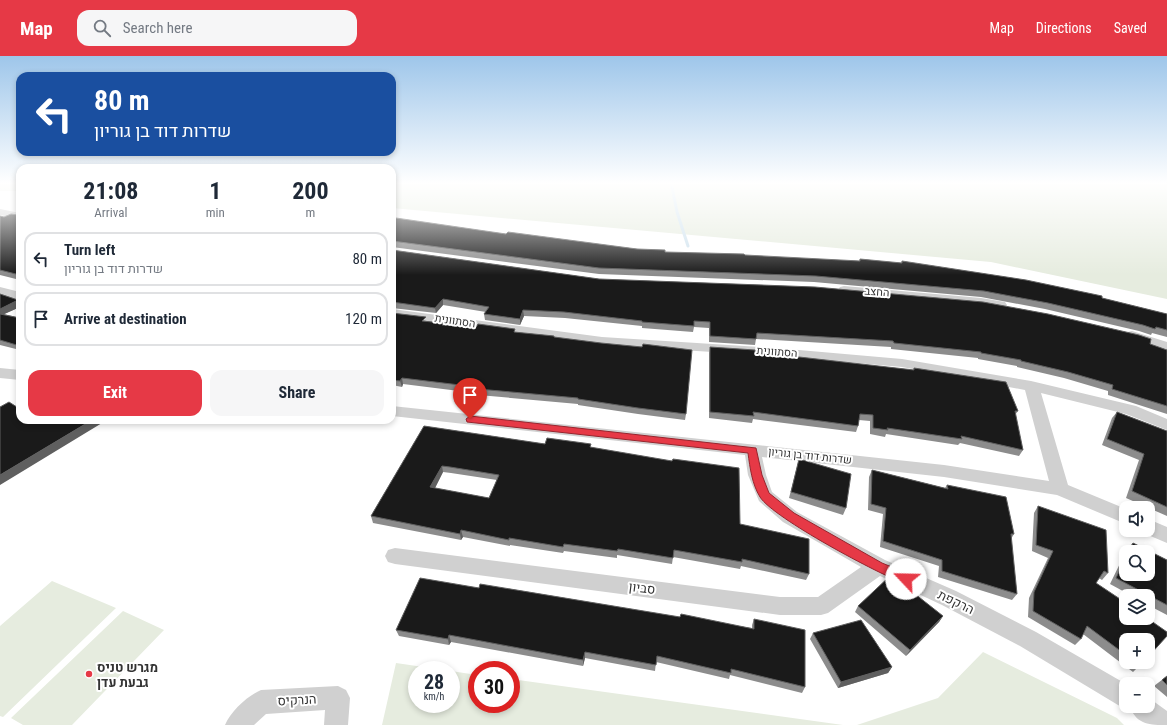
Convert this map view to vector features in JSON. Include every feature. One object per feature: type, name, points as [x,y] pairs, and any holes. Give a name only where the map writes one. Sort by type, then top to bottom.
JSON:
[{"type":"street","points":[[6,213],[16,215]]},
{"type":"street","name":"החצב","points":[[830,288],[982,302],[1010,307]]},
{"type":"street","points":[[0,291],[16,295]]},
{"type":"street","name":"הסתוונית","points":[[396,314],[602,341],[776,352],[902,363],[1031,386]]},
{"type":"street","points":[[1117,331],[1139,336],[1167,347]]},
{"type":"street","points":[[0,373],[16,375]]},
{"type":"street","points":[[1060,489],[1031,386],[1132,410],[1167,425]]},
{"type":"street","name":"שדרות דוד בן גוריון","points":[[396,411],[944,470],[1060,489],[1119,515]]},
{"type":"street","name":"הרקפת","points":[[752,450],[757,475],[765,496],[790,517],[878,566],[949,598],[1028,639],[1119,693]]},
{"type":"street","points":[[1155,530],[1167,535]]},
{"type":"street","name":"סביון","points":[[395,556],[780,606],[821,606],[878,566]]},
{"type":"street","name":"הנרקיס","points":[[237,725],[262,702],[338,698],[336,725]]},
{"type":"street","points":[[1150,713],[1166,725]]},
{"type":"shaded area","points":[[450,213],[1167,213],[1167,299],[991,262]]},
{"type":"shaded area","points":[[52,581],[116,608],[3,717],[0,716],[0,626]]},
{"type":"shaded area","name":"מגרש טניס גבעת עדן","points":[[123,611],[164,630],[72,725],[23,725],[11,718]]},
{"type":"shaded area","points":[[983,652],[1117,718],[1124,725],[857,725],[938,698]]},
{"type":"shaded area","points":[[396,663],[408,665],[408,713],[460,713],[460,672],[468,674],[468,713],[520,713],[520,680],[843,725],[382,725]]},
{"type":"building","points":[[11,214],[16,215],[16,274],[0,270],[0,216],[4,217]]},
{"type":"building","points":[[396,218],[506,234],[508,232],[637,249],[665,250],[665,252],[744,254],[860,261],[860,259],[902,263],[902,261],[1026,280],[1102,296],[1102,298],[1167,314],[1167,330],[1156,327],[1155,329],[1048,303],[984,291],[816,276],[599,268],[396,242]]},
{"type":"building","points":[[396,251],[599,279],[815,287],[983,302],[1048,314],[1151,339],[1150,344],[1167,350],[1167,406],[1112,389],[1113,385],[1021,360],[981,352],[894,343],[893,341],[757,333],[756,339],[710,336],[710,322],[694,321],[694,326],[642,322],[564,312],[523,310],[520,319],[484,314],[489,307],[443,299],[435,308],[396,303]]},
{"type":"building","points":[[0,294],[16,299],[16,301],[0,309]]},
{"type":"building","points":[[396,313],[426,317],[422,321],[443,323],[442,325],[476,327],[478,324],[515,329],[514,332],[601,343],[642,347],[643,344],[692,350],[686,414],[578,398],[467,388],[468,386],[402,378],[400,381],[396,380]]},
{"type":"building","points":[[0,314],[16,317],[16,345],[0,340]]},
{"type":"building","points":[[710,347],[755,350],[755,352],[914,370],[914,368],[1006,382],[1018,411],[1015,411],[1023,450],[961,436],[962,439],[887,428],[888,430],[873,428],[873,415],[860,414],[858,426],[753,412],[754,416],[710,412]]},
{"type":"building","points":[[9,402],[16,406],[16,424],[85,424],[0,475],[0,407]]},
{"type":"building","points":[[1117,412],[1167,431],[1167,507],[1132,491],[1144,454],[1107,439]]},
{"type":"building","points":[[424,426],[545,444],[547,438],[591,444],[590,447],[672,461],[673,459],[739,468],[740,524],[809,539],[809,574],[742,559],[742,562],[674,550],[673,558],[618,549],[617,551],[564,544],[563,547],[509,538],[509,540],[461,530],[460,534],[371,516]],"holes":[[[442,466],[499,475],[489,498],[430,487]]]},
{"type":"building","points":[[799,459],[851,474],[846,508],[791,492]]},
{"type":"building","points":[[872,470],[948,489],[947,485],[1006,497],[1014,534],[1011,534],[1017,594],[942,571],[942,560],[883,541],[886,508],[871,504]]},
{"type":"building","points":[[1038,506],[1106,530],[1108,573],[1104,571],[1096,583],[1119,598],[1119,625],[1155,625],[1155,624],[1167,632],[1167,636],[1155,649],[1155,633],[1119,633],[1119,650],[1087,626],[1081,639],[1033,611],[1034,592],[1053,551],[1036,545]]},
{"type":"building","points":[[1155,554],[1167,560],[1167,605],[1155,599],[1155,589],[1137,589],[1122,581],[1155,581]]},
{"type":"building","points":[[1119,572],[1119,580],[1116,578]]},
{"type":"building","points":[[891,575],[943,616],[910,650],[858,606]]},
{"type":"building","points":[[420,578],[479,588],[480,584],[680,617],[681,614],[754,629],[754,619],[805,630],[805,687],[731,669],[731,673],[657,656],[656,665],[585,652],[583,660],[449,635],[448,639],[396,630]]},
{"type":"building","points":[[861,620],[892,667],[841,682],[813,633]]},
{"type":"building","points":[[1167,676],[1167,685],[1162,680]]},
{"type":"waterway","points":[[677,213],[688,246]]},
{"type":"place","name":"מגרש טניס גבעת עדן","points":[[89,674]]},
{"type":"route","points":[[470,419],[752,450],[757,475],[765,496],[790,517],[878,566],[906,579]]}]
